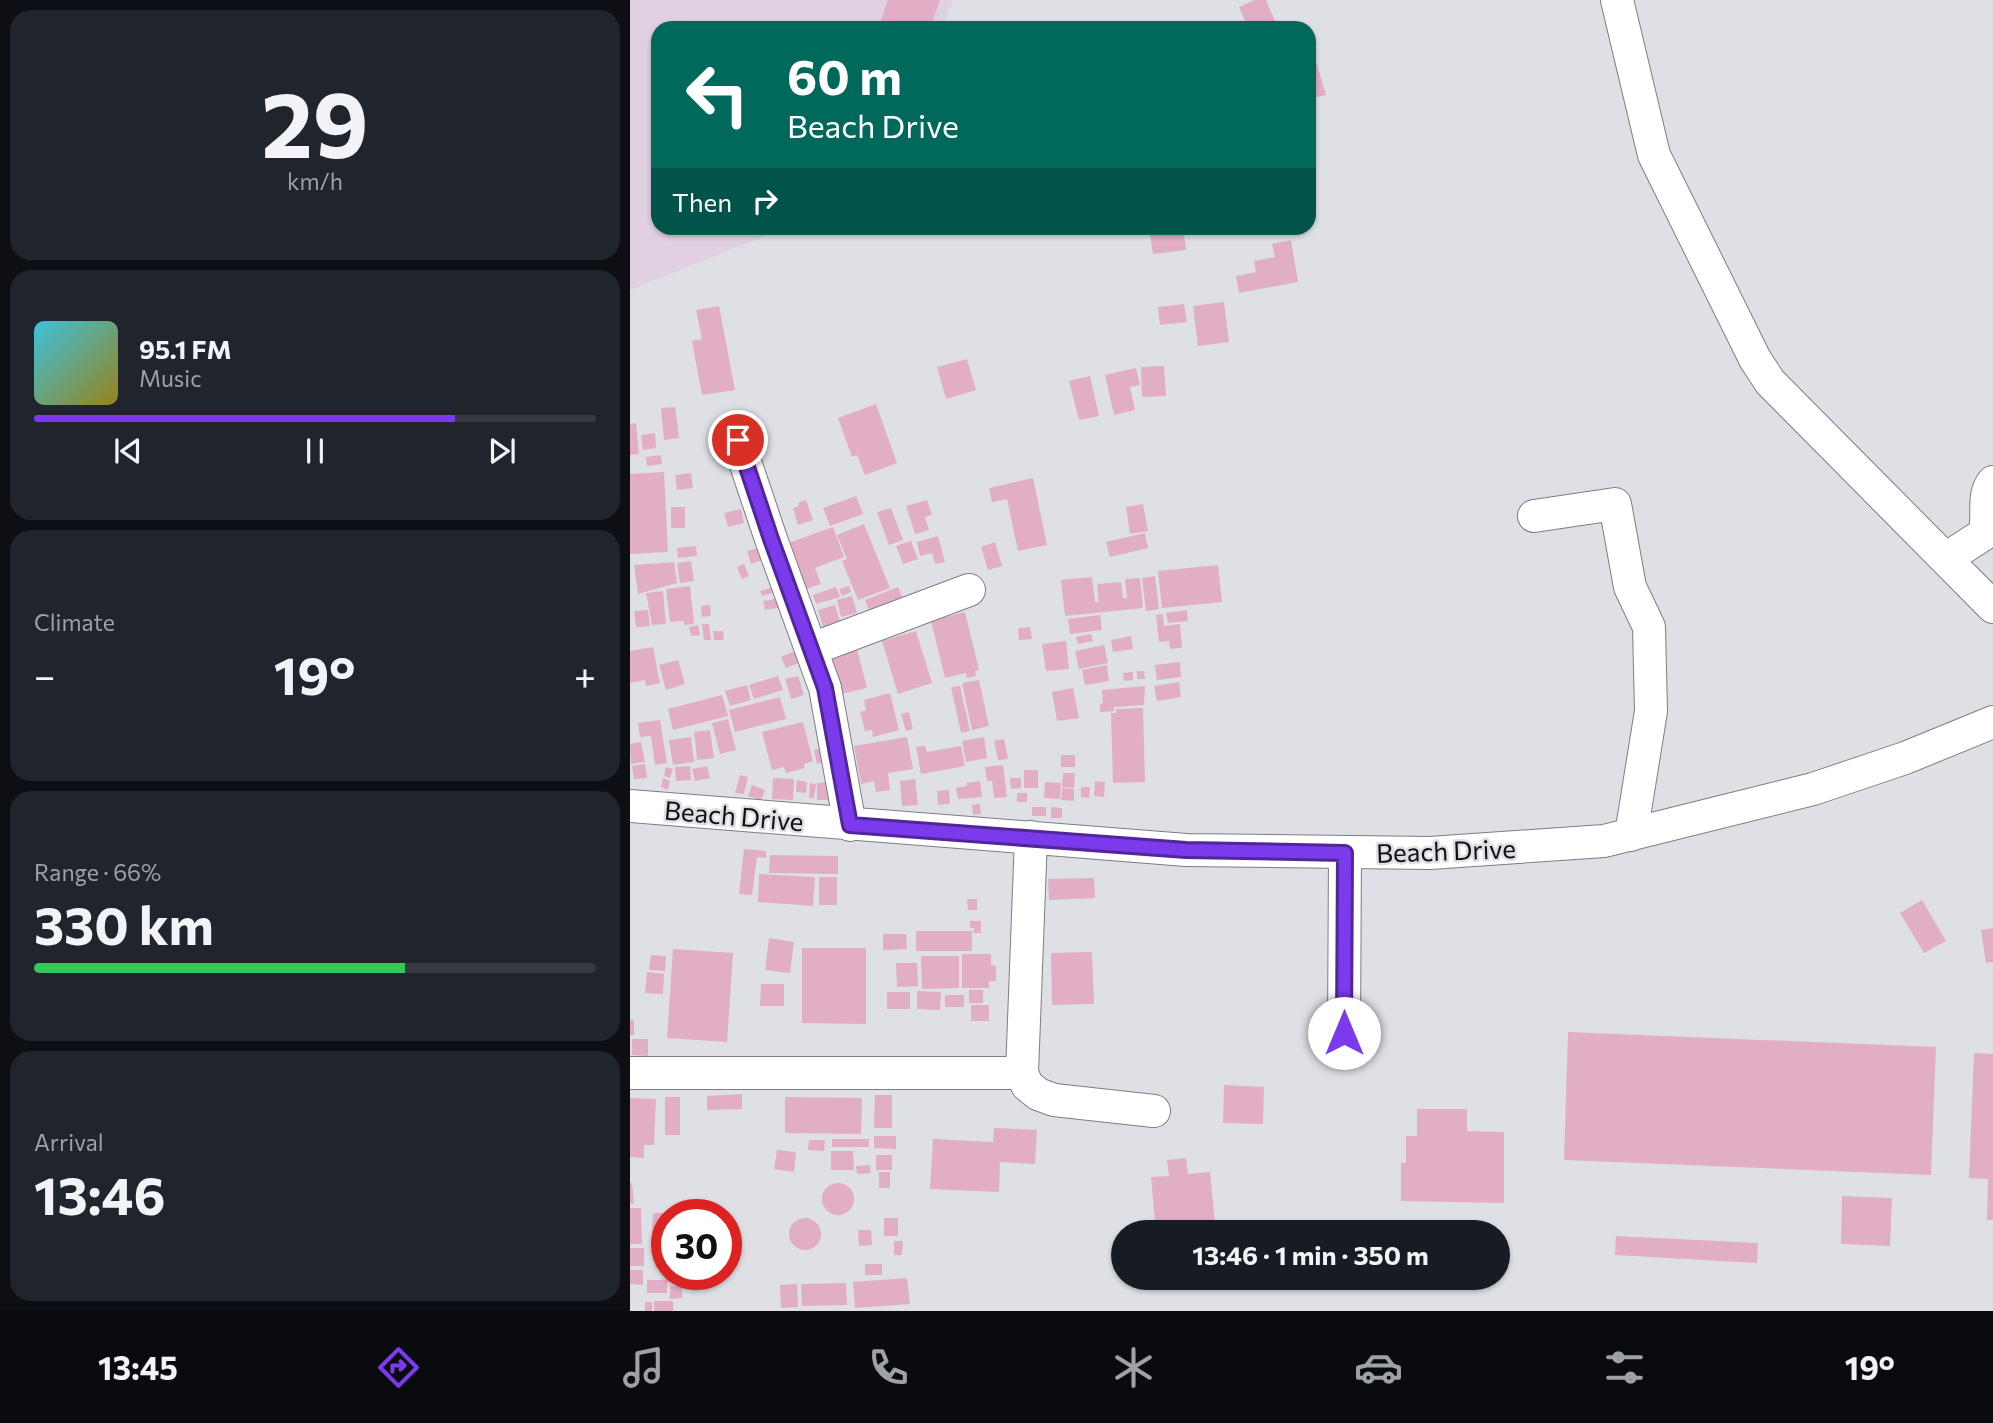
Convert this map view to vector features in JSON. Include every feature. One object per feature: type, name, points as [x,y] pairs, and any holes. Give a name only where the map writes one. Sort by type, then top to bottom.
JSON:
[{"type":"street","points":[[1617,0],[1654,155],[1755,359],[1770,382],[1993,607]]},
{"type":"street","points":[[738,440],[825,688],[850,825]]},
{"type":"street","points":[[1947,558],[1984,534],[1987,527],[1986,496],[1993,482]]},
{"type":"street","points":[[1534,516],[1615,503],[1630,587],[1649,627],[1651,710],[1631,835]]},
{"type":"street","points":[[812,649],[970,590]]},
{"type":"street","name":"Beach Drive","points":[[630,806],[1186,850],[1444,852],[1604,841],[1631,835],[1813,789],[1905,758],[1993,722]]},
{"type":"street","points":[[1031,837],[1022,1073],[1027,1085],[1038,1094],[1054,1100],[1154,1111]]},
{"type":"street","points":[[1344,1033],[1345,853]]},
{"type":"street","points":[[630,1073],[1022,1073]]},
{"type":"shaded area","points":[[630,0],[953,0],[945,21],[651,21],[651,235],[768,235],[630,290]]},
{"type":"building","points":[[888,0],[940,0],[932,21],[880,21]]},
{"type":"building","points":[[1255,0],[1266,0],[1275,21],[1245,21],[1239,7]]},
{"type":"building","points":[[1316,61],[1326,95],[1316,97]]},
{"type":"building","points":[[1150,235],[1184,235],[1186,250],[1153,254]]},
{"type":"building","points":[[1291,240],[1298,282],[1239,293],[1236,276],[1256,272],[1254,261],[1275,257],[1272,244]]},
{"type":"building","points":[[1224,302],[1229,342],[1198,346],[1193,306]]},
{"type":"building","points":[[1184,304],[1187,322],[1160,325],[1158,307]]},
{"type":"building","points":[[719,306],[735,390],[702,395],[692,341],[702,339],[696,310]]},
{"type":"building","points":[[967,359],[976,390],[946,399],[937,367]]},
{"type":"building","points":[[1164,366],[1166,396],[1142,397],[1141,367]]},
{"type":"building","points":[[1136,368],[1140,385],[1130,387],[1135,410],[1114,415],[1105,375]]},
{"type":"building","points":[[1090,376],[1099,416],[1079,420],[1069,381]]},
{"type":"building","points":[[876,404],[897,463],[865,475],[857,455],[852,457],[838,418]]},
{"type":"building","points":[[675,407],[679,438],[664,440],[661,408]]},
{"type":"building","points":[[636,423],[639,454],[630,455],[630,424]]},
{"type":"building","points":[[655,433],[656,448],[643,450],[641,435]]},
{"type":"building","points":[[661,455],[662,464],[647,466],[646,457]]},
{"type":"building","points":[[664,472],[668,552],[630,554],[630,474]]},
{"type":"building","points":[[691,473],[693,488],[677,490],[675,475]]},
{"type":"building","points":[[1033,478],[1047,545],[1018,551],[1007,499],[992,502],[989,488]]},
{"type":"building","points":[[856,496],[863,514],[830,526],[823,508]]},
{"type":"building","points":[[806,500],[813,520],[798,525],[793,508]]},
{"type":"building","points":[[927,500],[932,515],[925,517],[929,530],[915,534],[906,506]]},
{"type":"building","points":[[1143,504],[1148,531],[1130,534],[1126,507]]},
{"type":"building","points":[[671,507],[685,507],[685,528],[671,528]]},
{"type":"building","points":[[891,508],[903,540],[889,545],[877,512]]},
{"type":"building","points":[[741,509],[744,523],[728,527],[724,513]]},
{"type":"building","points":[[864,524],[890,588],[858,600],[842,561],[847,559],[837,535]]},
{"type":"building","points":[[833,527],[844,557],[815,568],[821,584],[800,591],[783,545]]},
{"type":"building","points":[[1145,533],[1148,548],[1110,557],[1106,542]]},
{"type":"building","points":[[938,536],[945,562],[935,564],[932,553],[920,556],[917,542]]},
{"type":"building","points":[[911,541],[918,559],[903,564],[896,546]]},
{"type":"building","points":[[995,542],[1002,566],[988,570],[981,547]]},
{"type":"building","points":[[696,546],[697,556],[678,558],[677,548]]},
{"type":"building","points":[[759,548],[762,560],[751,564],[747,551]]},
{"type":"building","points":[[691,561],[694,581],[680,583],[677,563]]},
{"type":"building","points":[[674,562],[677,583],[638,594],[634,565]]},
{"type":"building","points":[[744,564],[749,576],[742,579],[737,567]]},
{"type":"building","points":[[1218,565],[1222,602],[1162,608],[1158,571]]},
{"type":"building","points":[[1155,576],[1159,609],[1146,611],[1142,578]]},
{"type":"building","points":[[1092,577],[1095,602],[1099,602],[1097,584],[1121,582],[1123,598],[1127,598],[1125,579],[1140,578],[1143,608],[1065,616],[1061,580]]},
{"type":"building","points":[[690,586],[694,624],[684,625],[684,621],[670,622],[666,589]]},
{"type":"building","points":[[849,586],[851,592],[842,596],[839,589]]},
{"type":"building","points":[[773,587],[775,592],[762,596],[760,591]]},
{"type":"building","points":[[836,587],[840,597],[816,604],[813,595]]},
{"type":"building","points":[[898,587],[904,601],[871,615],[865,600]]},
{"type":"building","points":[[663,591],[666,624],[652,625],[646,593]]},
{"type":"building","points":[[852,596],[857,613],[841,617],[837,600]]},
{"type":"building","points":[[781,598],[783,607],[765,610],[763,601]]},
{"type":"building","points":[[710,605],[711,616],[702,617],[701,606]]},
{"type":"building","points":[[835,605],[841,625],[824,630],[818,610]]},
{"type":"building","points":[[648,610],[650,626],[636,627],[634,611]]},
{"type":"building","points":[[1187,610],[1188,621],[1168,623],[1166,613]]},
{"type":"building","points":[[965,612],[979,670],[975,671],[976,676],[967,678],[966,673],[945,678],[931,621]]},
{"type":"building","points":[[1163,614],[1164,626],[1180,624],[1182,648],[1170,649],[1169,641],[1159,642],[1156,615]]},
{"type":"building","points":[[1100,615],[1102,630],[1070,634],[1068,619]]},
{"type":"building","points":[[702,624],[709,624],[711,640],[704,640]]},
{"type":"building","points":[[698,625],[700,635],[691,636],[689,627]]},
{"type":"building","points":[[1030,627],[1032,639],[1019,640],[1018,628]]},
{"type":"building","points":[[713,631],[723,631],[724,640],[714,640]]},
{"type":"building","points":[[916,631],[932,683],[898,694],[882,641]]},
{"type":"building","points":[[1091,634],[1093,641],[1078,644],[1076,637]]},
{"type":"building","points":[[1131,636],[1133,649],[1113,652],[1111,640]]},
{"type":"building","points":[[1066,641],[1069,669],[1046,671],[1042,644]]},
{"type":"building","points":[[1104,645],[1108,663],[1079,669],[1075,651]]},
{"type":"building","points":[[653,647],[660,683],[646,686],[645,680],[630,683],[630,651]]},
{"type":"building","points":[[857,649],[867,688],[841,694],[831,655]]},
{"type":"building","points":[[798,650],[802,662],[786,668],[781,657]]},
{"type":"building","points":[[678,660],[685,684],[666,690],[659,665]]},
{"type":"building","points":[[1180,662],[1181,677],[1157,680],[1155,665]]},
{"type":"building","points":[[1107,665],[1109,681],[1085,685],[1082,670]]},
{"type":"building","points":[[1137,671],[1144,671],[1145,679],[1137,679]]},
{"type":"building","points":[[1133,672],[1133,680],[1124,681],[1123,673]]},
{"type":"building","points":[[778,676],[783,690],[754,699],[749,685]]},
{"type":"building","points":[[798,676],[804,695],[791,699],[785,679]]},
{"type":"building","points":[[979,680],[989,726],[972,730],[962,683]]},
{"type":"building","points":[[1179,682],[1181,697],[1157,701],[1154,686]]},
{"type":"building","points":[[747,685],[751,700],[730,706],[725,691]]},
{"type":"building","points":[[960,686],[970,731],[961,733],[951,687]]},
{"type":"building","points":[[1145,686],[1144,705],[1114,707],[1114,711],[1100,712],[1100,704],[1103,703],[1102,690]]},
{"type":"building","points":[[1073,688],[1079,718],[1057,721],[1052,692]]},
{"type":"building","points":[[890,693],[899,730],[873,737],[872,730],[865,731],[860,712],[866,710],[864,700]]},
{"type":"building","points":[[722,695],[728,716],[673,730],[668,709]]},
{"type":"building","points":[[780,697],[786,719],[735,732],[729,710]]},
{"type":"building","points":[[1143,708],[1145,782],[1113,783],[1111,713],[1116,713],[1116,709]]},
{"type":"building","points":[[909,712],[913,729],[906,731],[901,714]]},
{"type":"building","points":[[728,719],[736,750],[720,754],[712,723]]},
{"type":"building","points":[[660,720],[667,763],[655,765],[651,736],[640,737],[638,723]]},
{"type":"building","points":[[803,722],[813,761],[804,764],[805,768],[786,773],[784,767],[772,770],[762,732]]},
{"type":"building","points":[[710,730],[714,758],[697,760],[694,732]]},
{"type":"building","points":[[691,737],[694,762],[673,765],[669,740]]},
{"type":"building","points":[[907,737],[913,769],[888,773],[890,790],[876,792],[874,781],[861,784],[854,746]]},
{"type":"building","points":[[984,737],[987,758],[966,762],[962,741]]},
{"type":"building","points":[[1004,739],[1008,759],[998,760],[994,741]]},
{"type":"building","points":[[641,742],[645,762],[631,764],[630,744]]},
{"type":"building","points":[[925,746],[927,752],[961,746],[965,766],[921,774],[916,747]]},
{"type":"building","points":[[826,747],[829,761],[817,764],[814,750]]},
{"type":"building","points":[[1061,755],[1075,755],[1075,767],[1061,767]]},
{"type":"building","points":[[645,764],[647,778],[634,779],[632,766]]},
{"type":"building","points":[[1003,765],[1007,797],[994,798],[992,781],[987,781],[985,767]]},
{"type":"building","points":[[690,766],[691,780],[676,781],[675,767]]},
{"type":"building","points":[[707,766],[710,778],[695,781],[692,769]]},
{"type":"building","points":[[666,767],[673,769],[670,778],[664,776]]},
{"type":"building","points":[[1024,770],[1038,770],[1038,788],[1024,788]]},
{"type":"building","points":[[1063,773],[1075,773],[1074,788],[1062,787]]},
{"type":"building","points":[[740,775],[748,777],[744,794],[735,793]]},
{"type":"building","points":[[663,778],[670,781],[668,790],[661,787]]},
{"type":"building","points":[[773,778],[794,779],[793,800],[772,799]]},
{"type":"building","points":[[1010,778],[1021,778],[1021,788],[1011,789]]},
{"type":"building","points":[[915,779],[918,805],[902,806],[900,781]]},
{"type":"building","points":[[797,780],[807,782],[806,793],[796,792]]},
{"type":"building","points":[[980,781],[982,797],[958,799],[956,788]]},
{"type":"building","points":[[1095,781],[1105,782],[1104,797],[1094,796]]},
{"type":"building","points":[[833,782],[833,800],[817,800],[817,783]]},
{"type":"building","points":[[1045,782],[1061,783],[1060,799],[1044,798]]},
{"type":"building","points":[[810,783],[816,784],[814,798],[809,798]]},
{"type":"building","points":[[752,785],[765,790],[761,800],[748,796]]},
{"type":"building","points":[[1081,787],[1090,787],[1089,798],[1081,797]]},
{"type":"building","points":[[1062,788],[1074,789],[1074,801],[1061,800]]},
{"type":"building","points":[[949,790],[950,804],[938,805],[937,791]]},
{"type":"building","points":[[1017,793],[1027,793],[1027,802],[1017,802]]},
{"type":"building","points":[[980,804],[981,814],[973,815],[972,805]]},
{"type":"building","points":[[1032,807],[1046,807],[1046,816],[1032,816]]},
{"type":"building","points":[[1051,807],[1062,808],[1062,818],[1051,818]]},
{"type":"building","points":[[744,849],[766,851],[766,858],[757,857],[752,895],[739,894]]},
{"type":"building","points":[[770,855],[838,856],[838,874],[769,873]]},
{"type":"building","points":[[759,874],[815,877],[813,906],[758,902]]},
{"type":"building","points":[[819,877],[837,877],[837,905],[819,905]]},
{"type":"building","points":[[1094,878],[1095,898],[1049,900],[1048,879]]},
{"type":"building","points":[[967,899],[977,899],[977,910],[968,910]]},
{"type":"building","points":[[1922,900],[1946,941],[1924,953],[1900,913]]},
{"type":"building","points":[[970,921],[981,921],[981,933],[973,933],[974,928],[970,928]]},
{"type":"building","points":[[1993,928],[1993,962],[1986,963],[1981,930]]},
{"type":"building","points":[[916,931],[972,931],[972,951],[916,951]]},
{"type":"building","points":[[883,934],[906,934],[907,949],[883,950]]},
{"type":"building","points":[[769,938],[794,942],[790,973],[765,970]]},
{"type":"building","points":[[802,948],[866,948],[866,1024],[802,1023]]},
{"type":"building","points":[[673,949],[733,953],[727,1042],[667,1038]]},
{"type":"building","points":[[1092,952],[1094,1004],[1052,1005],[1051,953]]},
{"type":"building","points":[[962,954],[991,954],[991,965],[996,966],[996,981],[989,981],[989,988],[962,988]]},
{"type":"building","points":[[651,955],[666,956],[665,971],[649,970]]},
{"type":"building","points":[[921,956],[959,956],[959,988],[922,989]]},
{"type":"building","points":[[896,963],[917,963],[918,986],[897,987]]},
{"type":"building","points":[[647,972],[664,974],[663,994],[645,993]]},
{"type":"building","points":[[761,984],[784,984],[784,1006],[760,1006]]},
{"type":"building","points":[[969,990],[983,990],[983,1003],[969,1003]]},
{"type":"building","points":[[917,991],[941,992],[940,1010],[917,1009]]},
{"type":"building","points":[[887,992],[910,992],[910,1009],[887,1009]]},
{"type":"building","points":[[945,995],[964,995],[964,1007],[945,1007]]},
{"type":"building","points":[[971,1005],[989,1005],[989,1021],[971,1021]]},
{"type":"building","points":[[630,1020],[634,1020],[634,1035],[630,1035]]},
{"type":"building","points":[[1568,1032],[1936,1047],[1931,1175],[1564,1160]]},
{"type":"building","points":[[632,1039],[648,1039],[648,1056],[632,1055]]},
{"type":"building","points":[[1974,1053],[1993,1054],[1993,1220],[1987,1220],[1988,1179],[1969,1178]]},
{"type":"building","points":[[1224,1085],[1264,1087],[1263,1124],[1223,1123]]},
{"type":"building","points":[[742,1094],[742,1109],[707,1110],[707,1096]]},
{"type":"building","points":[[875,1095],[892,1095],[892,1128],[874,1128]]},
{"type":"building","points":[[665,1097],[680,1097],[680,1135],[665,1135]]},
{"type":"building","points":[[785,1097],[862,1098],[861,1134],[785,1133]]},
{"type":"building","points":[[630,1098],[656,1099],[654,1145],[644,1145],[644,1158],[630,1157]]},
{"type":"building","points":[[1417,1109],[1467,1109],[1467,1131],[1504,1132],[1504,1203],[1401,1201],[1401,1163],[1406,1163],[1406,1136],[1417,1136]]},
{"type":"building","points":[[994,1128],[1037,1130],[1035,1164],[1000,1162],[999,1192],[930,1189],[933,1139],[993,1142]]},
{"type":"building","points":[[874,1136],[896,1136],[896,1149],[874,1148]]},
{"type":"building","points":[[832,1139],[869,1139],[869,1147],[832,1147]]},
{"type":"building","points":[[809,1140],[825,1140],[824,1151],[808,1150]]},
{"type":"building","points":[[777,1150],[796,1152],[794,1172],[774,1169]]},
{"type":"building","points":[[831,1151],[853,1151],[854,1170],[831,1170]]},
{"type":"building","points":[[876,1155],[892,1155],[892,1170],[876,1170]]},
{"type":"building","points":[[1186,1158],[1188,1174],[1210,1172],[1215,1220],[1155,1220],[1151,1177],[1169,1176],[1167,1160]]},
{"type":"building","points":[[870,1165],[871,1173],[857,1174],[856,1166]]},
{"type":"building","points":[[879,1172],[890,1172],[890,1188],[879,1188]]},
{"type":"building","points":[[630,1183],[634,1203],[630,1204]]},
{"type":"building","points":[[838,1183],[849,1188],[854,1199],[849,1210],[838,1215],[827,1210],[822,1199],[827,1188]]},
{"type":"building","points":[[1842,1196],[1892,1198],[1890,1246],[1841,1244]]},
{"type":"building","points":[[630,1208],[641,1208],[642,1244],[630,1244]]},
{"type":"building","points":[[805,1218],[816,1223],[821,1234],[816,1245],[805,1250],[794,1245],[789,1234],[794,1223]]},
{"type":"building","points":[[884,1218],[898,1218],[898,1236],[884,1236]]},
{"type":"building","points":[[858,1230],[871,1230],[872,1245],[859,1246]]},
{"type":"building","points":[[1616,1236],[1758,1243],[1757,1263],[1615,1255]]},
{"type":"building","points":[[894,1241],[903,1241],[902,1255],[894,1255]]},
{"type":"building","points":[[630,1248],[644,1248],[644,1266],[630,1266]]},
{"type":"building","points":[[865,1264],[882,1264],[882,1275],[865,1275]]},
{"type":"building","points":[[630,1270],[643,1270],[643,1285],[630,1284]]},
{"type":"building","points":[[907,1278],[910,1304],[855,1308],[853,1282]]},
{"type":"building","points":[[647,1280],[651,1280],[651,1290],[667,1290],[667,1293],[647,1293]]},
{"type":"building","points":[[846,1283],[847,1305],[802,1306],[801,1284]]},
{"type":"building","points":[[797,1284],[798,1307],[781,1308],[780,1285]]},
{"type":"building","points":[[670,1290],[682,1290],[682,1298],[670,1299]]},
{"type":"building","points":[[654,1301],[673,1301],[673,1311],[654,1311]]},
{"type":"building","points":[[645,1302],[652,1302],[652,1311],[645,1311]]},
{"type":"route","points":[[738,440],[825,688],[850,825],[1186,850],[1345,853],[1344,1033]]}]
